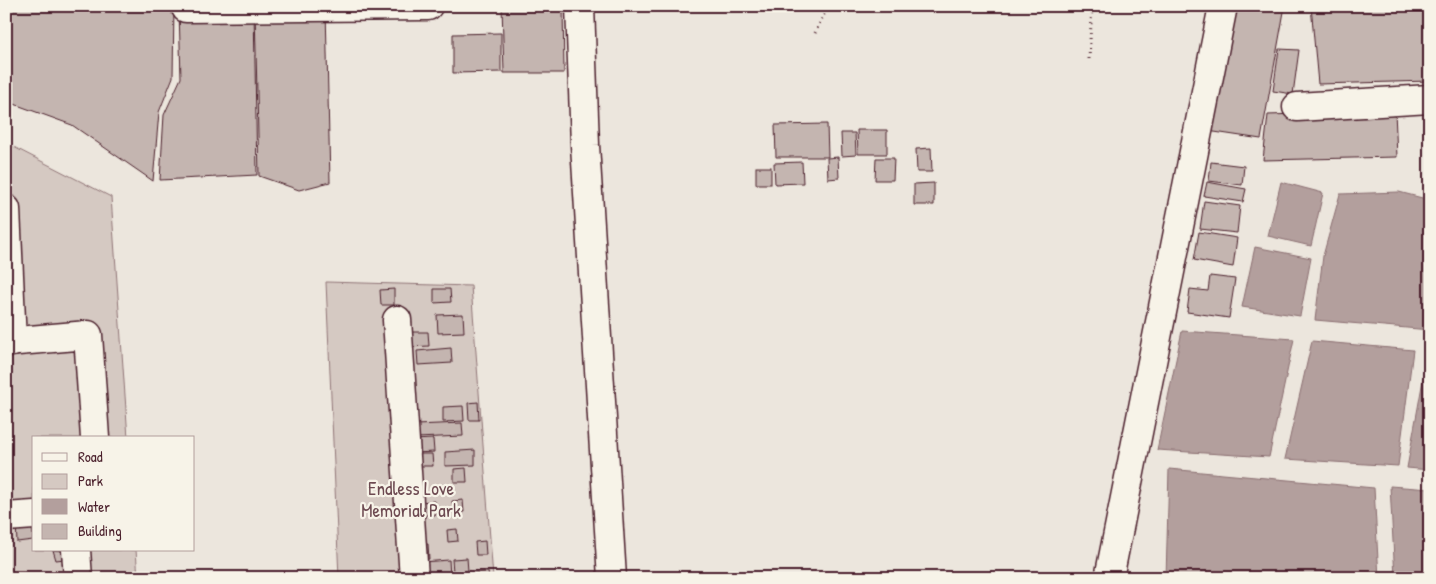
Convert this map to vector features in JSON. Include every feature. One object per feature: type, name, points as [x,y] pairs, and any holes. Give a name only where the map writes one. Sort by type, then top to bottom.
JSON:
[{"type":"street","points":[[186,6],[195,8],[428,6]]},
{"type":"street","points":[[580,6],[585,145],[612,578]]},
{"type":"street","points":[[1109,578],[1223,6]]},
{"type":"street","points":[[1296,107],[1430,99]]},
{"type":"street","points":[[6,209],[9,342],[88,335],[95,436]]},
{"type":"street","points":[[397,320],[414,578]]},
{"type":"street","points":[[6,518],[32,515]]},
{"type":"street","points":[[76,552],[78,578]]},
{"type":"path","points":[[815,33],[828,6]]},
{"type":"path","points":[[1089,59],[1092,6]]},
{"type":"green space","points":[[6,143],[111,197],[128,436],[32,436],[32,552],[136,552],[138,578],[6,578]]},
{"type":"green space","name":"Endless Love Memorial Park","points":[[326,282],[471,286],[493,578],[339,578]]},
{"type":"water","points":[[1281,182],[1323,193],[1311,246],[1268,236]]},
{"type":"water","points":[[1399,192],[1430,200],[1430,330],[1315,320],[1323,256],[1340,194]]},
{"type":"water","points":[[1255,247],[1311,258],[1300,316],[1242,307]]},
{"type":"water","points":[[1182,331],[1294,339],[1269,457],[1157,450]]},
{"type":"water","points":[[1312,341],[1413,350],[1398,466],[1285,459]]},
{"type":"water","points":[[1430,358],[1430,470],[1407,468],[1423,380]]},
{"type":"water","points":[[1169,469],[1374,488],[1379,578],[1166,578]]},
{"type":"water","points":[[1390,486],[1430,489],[1430,578],[1395,578]]},
{"type":"building","points":[[6,6],[174,6],[173,77],[159,112],[153,181],[72,125],[6,101]]},
{"type":"building","points":[[502,6],[563,6],[564,73],[504,73]]},
{"type":"building","points":[[1227,6],[1285,6],[1261,139],[1201,130]]},
{"type":"building","points":[[1311,6],[1430,6],[1430,81],[1318,84]]},
{"type":"building","points":[[326,9],[330,182],[299,190],[259,176],[255,10]]},
{"type":"building","points":[[179,11],[254,11],[257,175],[160,180],[164,115],[181,78]]},
{"type":"building","points":[[501,33],[501,72],[453,73],[453,34]]},
{"type":"building","points":[[1279,49],[1299,50],[1293,94],[1273,91]]},
{"type":"building","points":[[1395,111],[1397,157],[1263,160],[1268,115]]},
{"type":"building","points":[[827,124],[828,157],[776,157],[775,125]]},
{"type":"building","points":[[857,130],[887,130],[887,154],[858,154]]},
{"type":"building","points":[[841,133],[855,133],[856,155],[842,156]]},
{"type":"building","points":[[931,148],[932,172],[917,172],[916,149]]},
{"type":"building","points":[[838,157],[839,178],[828,179],[827,158]]},
{"type":"building","points":[[876,158],[894,158],[893,180],[875,180]]},
{"type":"building","points":[[802,162],[803,183],[775,184],[774,163]]},
{"type":"building","points":[[1211,162],[1244,166],[1242,185],[1209,181]]},
{"type":"building","points":[[756,167],[771,167],[771,184],[756,184]]},
{"type":"building","points":[[1207,182],[1246,189],[1243,202],[1204,196]]},
{"type":"building","points":[[934,183],[934,205],[914,205],[914,184]]},
{"type":"building","points":[[1204,201],[1240,206],[1237,233],[1200,229]]},
{"type":"building","points":[[1199,232],[1237,238],[1233,267],[1194,260]]},
{"type":"building","points":[[1210,276],[1235,279],[1229,318],[1187,312],[1190,289],[1208,291]]},
{"type":"building","points":[[394,289],[394,305],[381,305],[380,290]]},
{"type":"building","points":[[434,289],[450,289],[451,302],[434,303]]},
{"type":"building","points":[[463,314],[464,332],[438,333],[437,315]]},
{"type":"building","points":[[409,332],[428,332],[429,346],[409,347]]},
{"type":"building","points":[[451,348],[452,363],[418,365],[417,351]]},
{"type":"building","points":[[478,402],[479,420],[469,420],[468,403]]},
{"type":"building","points":[[463,406],[464,421],[443,422],[443,407]]},
{"type":"building","points":[[462,423],[463,436],[416,438],[416,425]]},
{"type":"building","points":[[433,439],[434,452],[415,453],[414,440]]},
{"type":"building","points":[[475,450],[475,465],[445,466],[445,452]]},
{"type":"building","points":[[420,454],[432,454],[433,466],[420,466]]},
{"type":"building","points":[[466,468],[467,482],[454,482],[454,469]]},
{"type":"building","points":[[463,500],[464,512],[453,513],[452,501]]},
{"type":"building","points":[[435,501],[436,515],[417,515],[417,502]]},
{"type":"building","points":[[16,524],[32,524],[32,540],[17,542]]},
{"type":"building","points":[[457,529],[458,541],[448,542],[447,530]]},
{"type":"building","points":[[485,541],[486,555],[476,555],[475,542]]},
{"type":"building","points":[[428,544],[429,559],[418,559],[418,545]]},
{"type":"building","points":[[54,552],[66,552],[73,558],[56,560]]},
{"type":"building","points":[[467,558],[468,571],[453,572],[452,559]]},
{"type":"building","points":[[449,560],[450,578],[423,578],[422,562]]},
{"type":"building","points":[[488,572],[489,578],[470,578],[470,573]]}]
